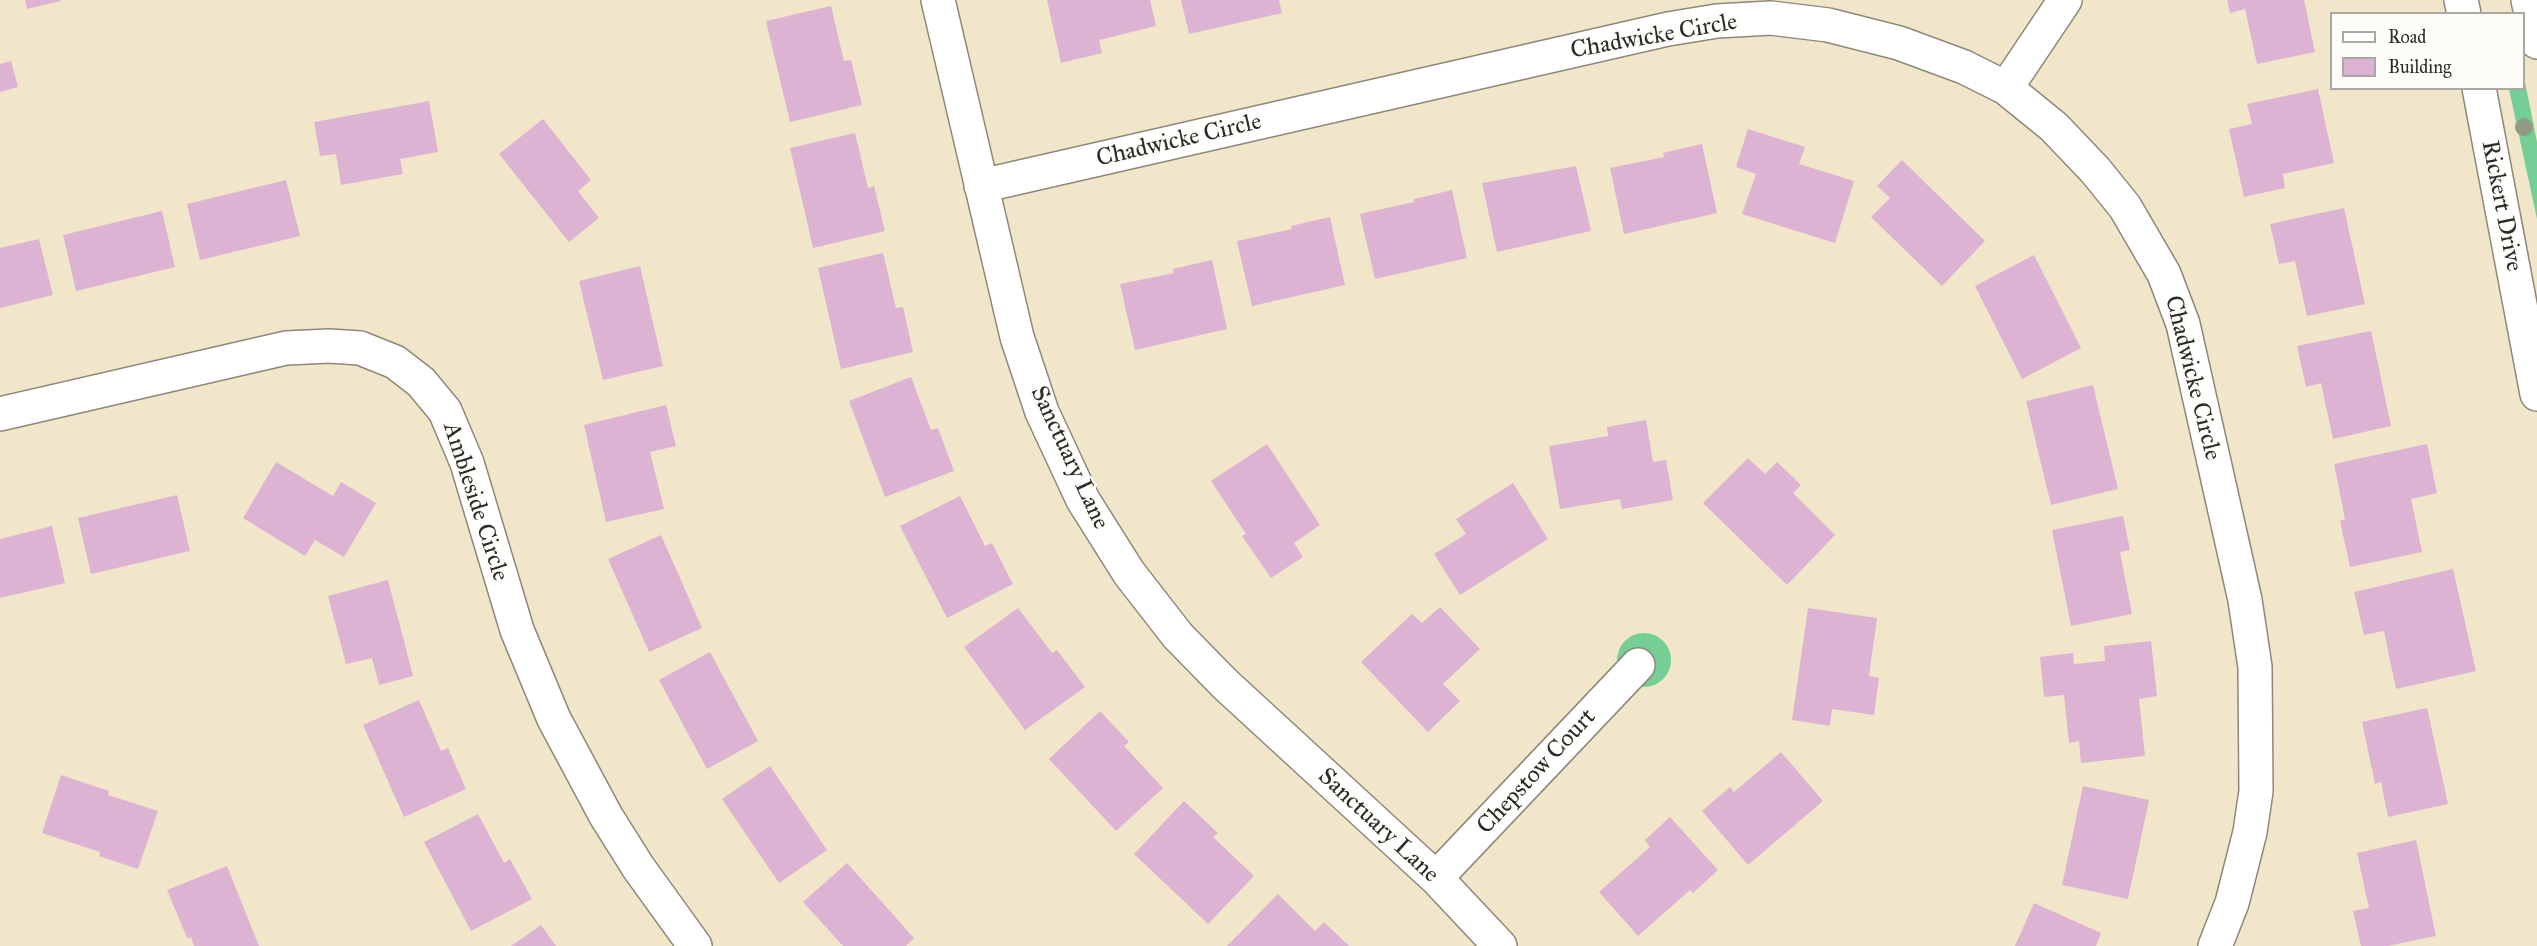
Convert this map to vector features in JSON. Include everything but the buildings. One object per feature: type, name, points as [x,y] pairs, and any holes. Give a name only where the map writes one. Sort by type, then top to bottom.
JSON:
[{"type":"street","name":"Sanctuary Lane","points":[[938,0],[1017,337],[1042,412],[1083,500],[1129,573],[1178,636],[1224,684],[1436,878],[1500,946]]},
{"type":"street","points":[[2006,88],[2065,0]]},
{"type":"street","points":[[2528,0],[2537,42]]},
{"type":"street","name":"Chadwicke Circle","points":[[981,186],[1668,29],[1717,21],[1771,18],[1828,25],[1899,43],[1964,67],[2006,88],[2054,127],[2095,170],[2125,207],[2164,274],[2183,324],[2245,600],[2255,667],[2256,791],[2250,832],[2232,903],[2215,946]]},
{"type":"street","name":"Rickert Drive","points":[[2479,90],[2537,394]]},
{"type":"street","name":"Ambleside Circle","points":[[0,414],[286,348],[329,346],[360,348],[395,362],[421,382],[445,411],[467,463],[517,630],[554,719],[611,825],[695,946]]},
{"type":"street","name":"Chepstow Court","points":[[1436,878],[1638,665]]},
{"type":"green space","points":[[2525,82],[2537,142],[2537,219],[2509,90],[2525,90]]},
{"type":"green space","points":[[1644,633],[1654,635],[1663,641],[1669,650],[1671,660],[1669,670],[1663,679],[1654,685],[1644,687],[1634,685],[1625,679],[1619,670],[1617,660],[1619,650],[1625,641],[1634,635]]}]
